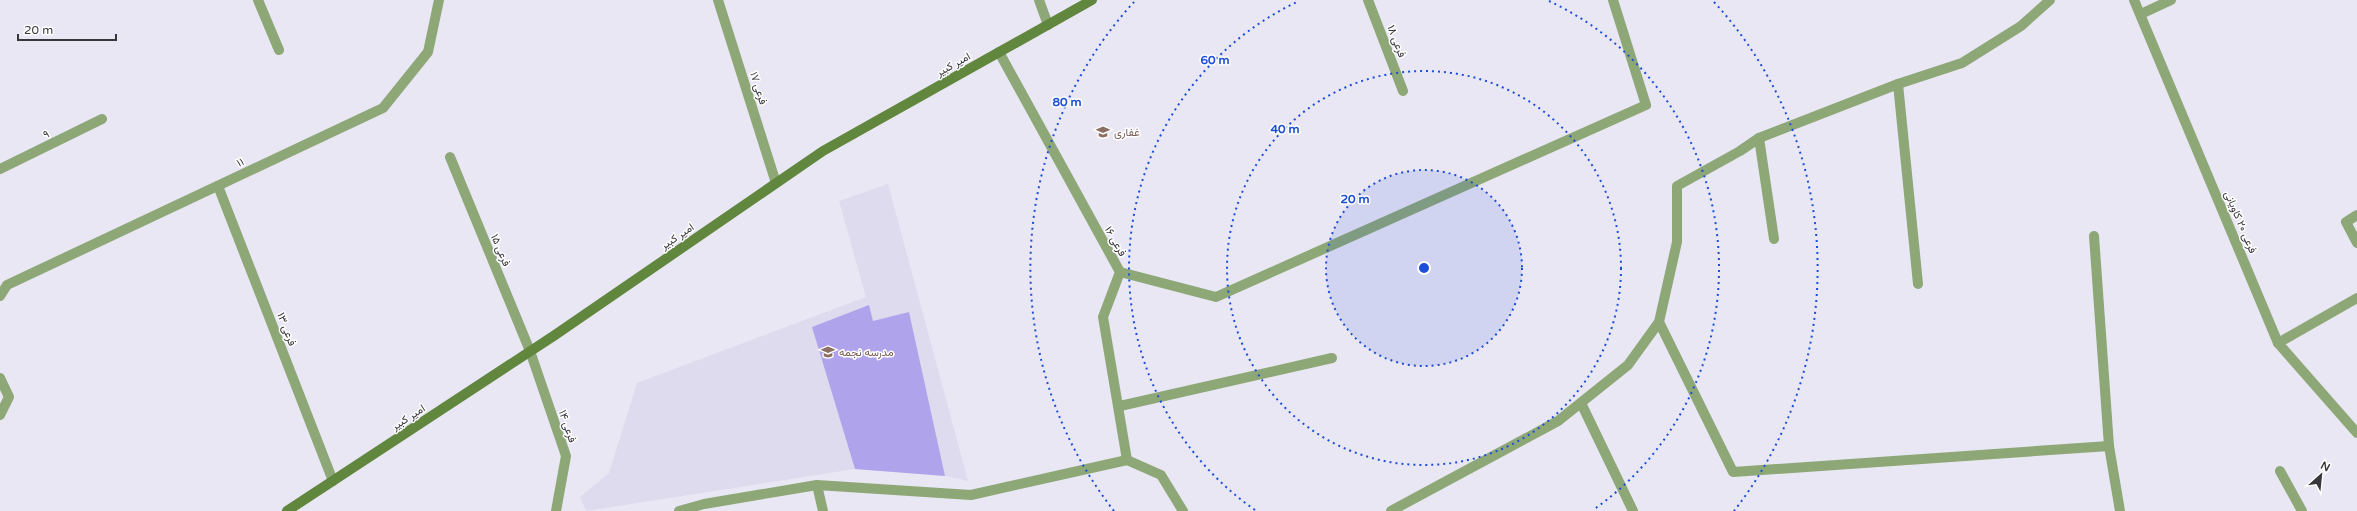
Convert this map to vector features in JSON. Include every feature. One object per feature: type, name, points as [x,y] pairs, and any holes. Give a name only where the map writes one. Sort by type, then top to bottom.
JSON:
[{"type":"main road","name":"امیر کبیر","points":[[287,511],[530,351],[824,151],[1092,0]]},
{"type":"street","points":[[258,0],[279,50]]},
{"type":"street","name":"۱۱","points":[[0,296],[7,285],[383,108],[428,52],[439,0]]},
{"type":"street","name":"فرعی ۱۷","points":[[718,0],[776,183]]},
{"type":"street","points":[[1039,0],[1048,25]]},
{"type":"street","name":"فرعی ۱۸","points":[[1368,0],[1403,91]]},
{"type":"street","points":[[1120,272],[1216,297],[1646,105],[1613,0]]},
{"type":"street","points":[[1391,511],[1558,421],[1628,365],[1659,322],[1677,242],[1677,186],[1740,151],[1759,138],[1898,84],[1962,62],[2021,26],[2050,0]]},
{"type":"street","name":"فرعی ۲۰ کاویانی","points":[[2134,0],[2278,343],[2357,433]]},
{"type":"street","points":[[2141,14],[2170,0]]},
{"type":"street","name":"فرعی ۱۶","points":[[999,52],[1120,272],[1103,317],[1120,406],[1127,460]]},
{"type":"street","points":[[1898,84],[1918,284]]},
{"type":"street","name":"۹","points":[[0,169],[102,119]]},
{"type":"street","points":[[1759,138],[1774,239]]},
{"type":"street","name":"فرعی ۱۵","points":[[450,158],[530,351]]},
{"type":"street","name":"فرعی ۱۳","points":[[218,186],[333,481]]},
{"type":"street","points":[[2357,215],[2346,222],[2357,243]]},
{"type":"street","points":[[2094,236],[2109,446],[2120,511]]},
{"type":"street","points":[[2278,343],[2357,298]]},
{"type":"street","points":[[1659,322],[1733,472],[2109,446]]},
{"type":"street","name":"فرعی ۱۴","points":[[530,351],[566,456],[556,511]]},
{"type":"street","points":[[1120,406],[1332,358]]},
{"type":"street","points":[[0,378],[9,397],[0,415]]},
{"type":"street","points":[[1581,403],[1633,511]]},
{"type":"street","points":[[679,511],[704,504],[817,485],[971,495],[1127,460],[1161,475],[1183,511]]},
{"type":"street","points":[[2280,471],[2302,511]]},
{"type":"street","points":[[817,485],[823,511]]},
{"type":"shaded area","name":"مدرسه نجمه","points":[[888,184],[968,481],[945,476],[855,469],[586,511],[580,497],[609,473],[637,383],[866,297],[839,201]]},
{"type":"building","points":[[869,305],[873,321],[909,312],[945,476],[855,469],[812,327]]},
{"type":"place","name":"غفاری","points":[[1103,132]]},
{"type":"place","name":"مدرسه نجمه","points":[[828,352]]}]
